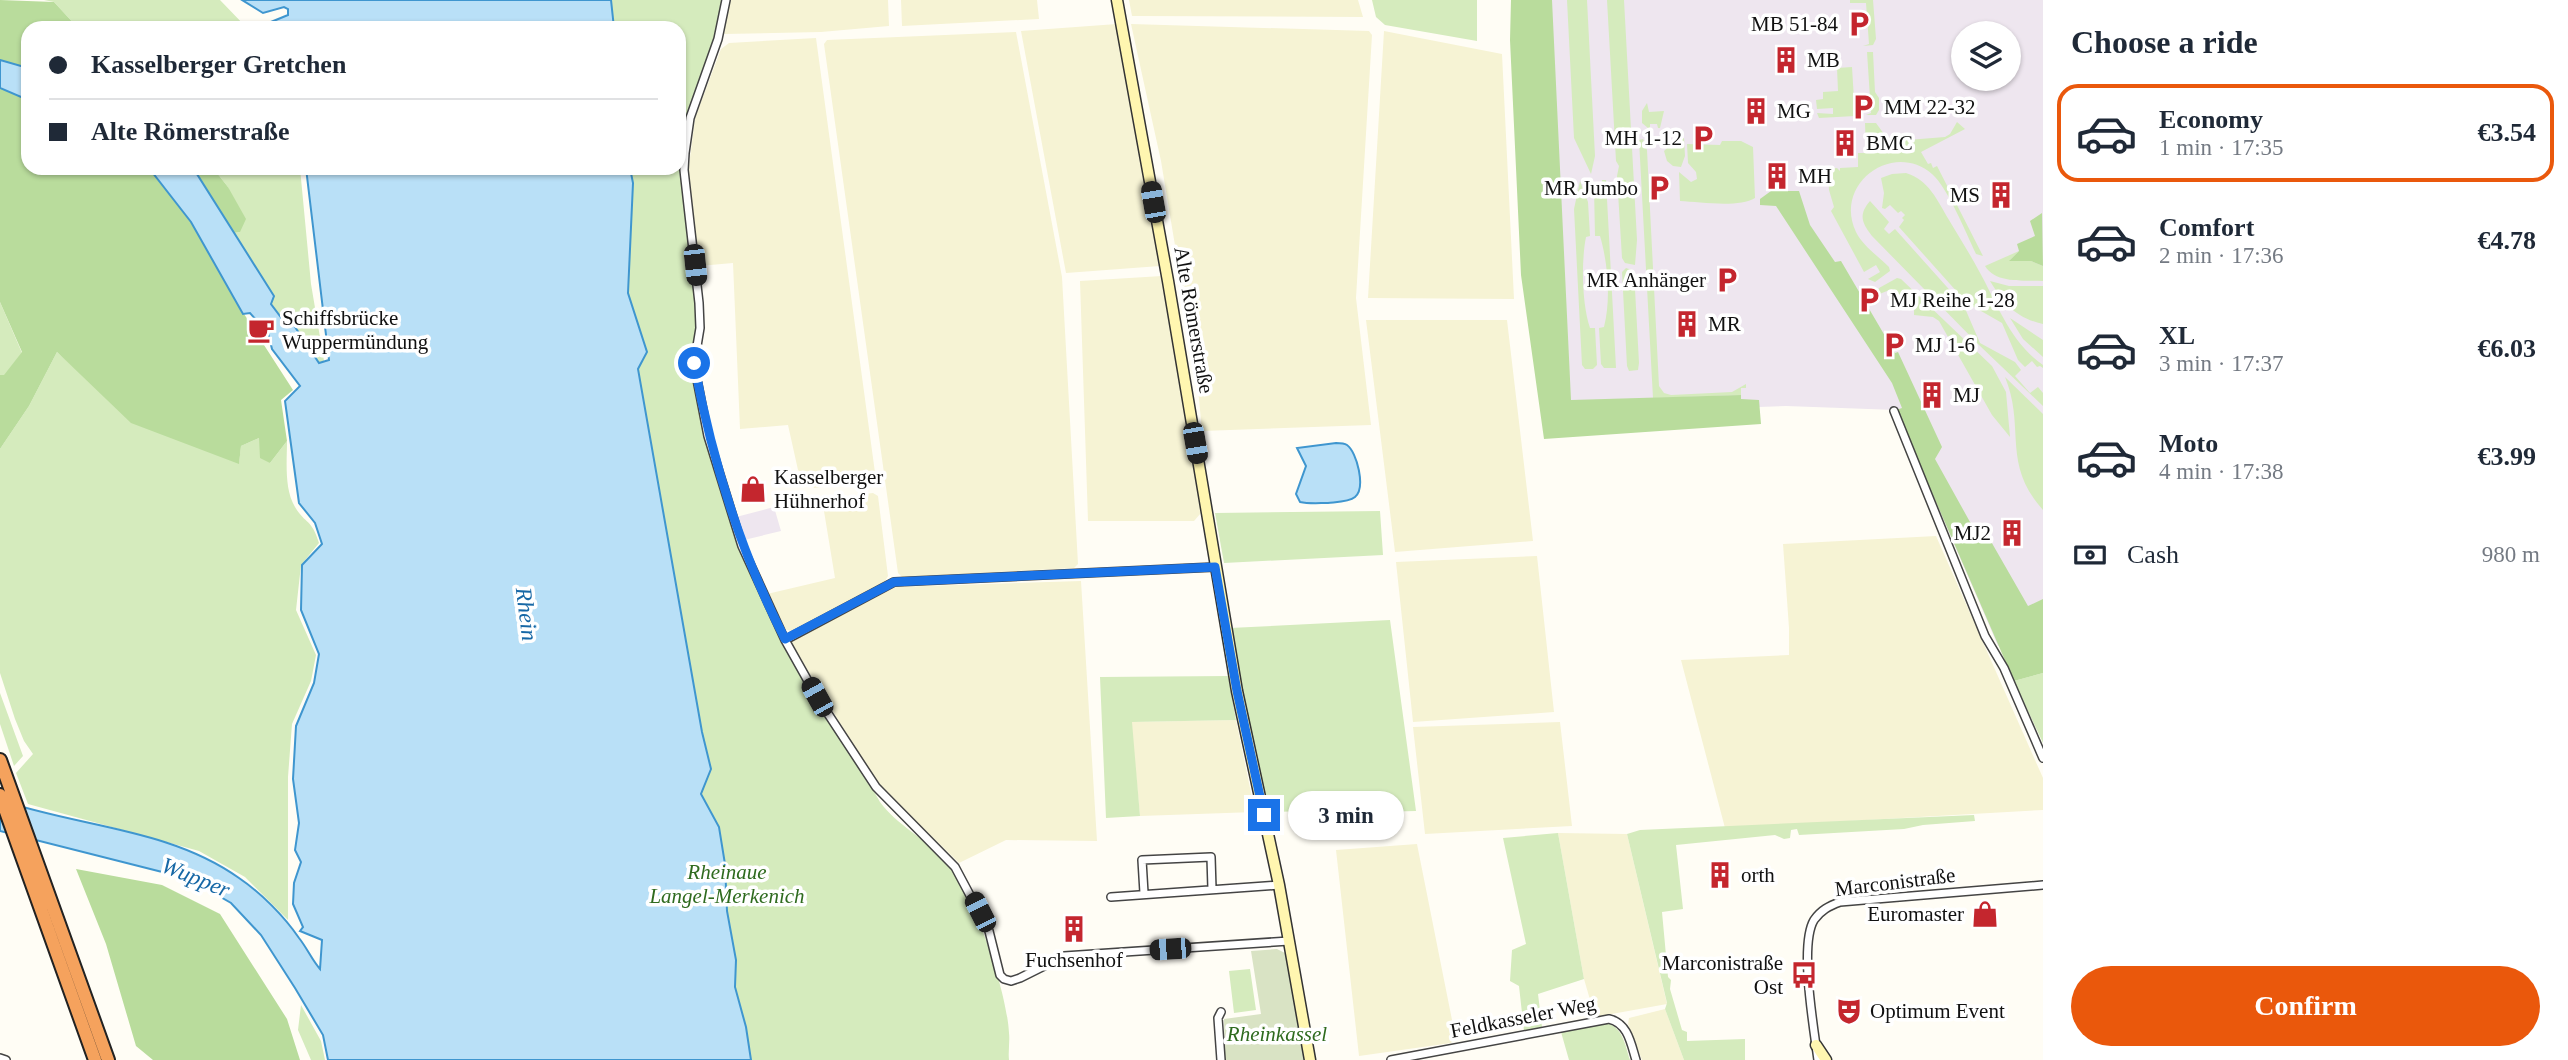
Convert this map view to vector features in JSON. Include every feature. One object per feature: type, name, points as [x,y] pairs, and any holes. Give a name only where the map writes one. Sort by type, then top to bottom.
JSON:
[{"type":"highway","points":[[0,760],[108,1060]]},
{"type":"highway","points":[[0,795],[95,1060]]},
{"type":"street","points":[[686,134],[718,39],[726,0]]},
{"type":"street","name":"Alte Römerstraße","points":[[1117,0],[1168,281],[1237,691],[1279,885],[1310,1060]]},
{"type":"street","points":[[685,175],[700,328],[694,363],[708,436],[730,514],[757,581],[817,697],[876,788],[955,867],[989,931],[1000,975],[1011,981],[1064,956],[1289,941]]},
{"type":"street","points":[[1894,411],[1985,636],[2004,668],[2043,758]]},
{"type":"street","points":[[785,639],[894,582],[1215,567]]},
{"type":"street","points":[[1144,893],[1142,860],[1211,857],[1212,889]]},
{"type":"street","points":[[1111,897],[1279,885]]},
{"type":"street","name":"Marconistraße","points":[[1818,1060],[1807,952],[1808,933],[1815,918],[1825,908],[1840,902],[2043,885]]},
{"type":"street","points":[[1221,1012],[1218,1018],[1221,1060]]},
{"type":"street","name":"Feldkasseler Weg","points":[[1391,1060],[1609,1019],[1618,1021],[1623,1026],[1636,1060]]},
{"type":"street","points":[[1816,1045],[1826,1060]]},
{"type":"street","points":[[0,1058],[6,1060]]},
{"type":"shaded area","points":[[729,0],[888,0],[889,26],[821,32],[724,34]]},
{"type":"shaded area","points":[[901,0],[1037,0],[1039,19],[902,26]]},
{"type":"shaded area","points":[[1129,0],[1358,0],[1363,17],[1132,16]]},
{"type":"shaded area","points":[[1537,0],[2043,0],[2043,641],[1998,646],[1896,410],[1786,406],[1558,414]]},
{"type":"shaded area","points":[[1117,24],[1160,266],[1066,273],[1021,31]]},
{"type":"shaded area","points":[[1131,24],[1369,31],[1372,35],[1356,298],[1371,425],[1202,431],[1197,378],[1161,161]]},
{"type":"shaded area","points":[[1384,31],[1502,54],[1514,299],[1368,298]]},
{"type":"shaded area","points":[[1016,32],[1062,277],[1078,564],[1074,568],[902,577],[898,573],[824,44],[827,40]]},
{"type":"shaded area","points":[[816,38],[876,480],[814,488],[810,480],[798,470],[788,425],[740,429],[733,263],[699,266],[688,174],[695,118],[721,49],[729,43]]},
{"type":"shaded area","points":[[1162,276],[1201,513],[1194,521],[1088,521],[1080,281]]},
{"type":"shaded area","points":[[1366,320],[1507,320],[1533,541],[1395,552]]},
{"type":"shaded area","points":[[873,493],[878,496],[888,576],[884,583],[791,631],[784,629],[767,594],[835,578],[822,499]]},
{"type":"shaded area","points":[[774,507],[781,531],[744,540],[736,517]]},
{"type":"shaded area","points":[[1936,536],[2043,778],[2043,810],[1725,828],[1681,660],[1789,655],[1783,544]]},
{"type":"shaded area","points":[[1537,556],[1554,712],[1413,722],[1396,562]]},
{"type":"shaded area","points":[[1081,581],[1097,841],[1006,840],[959,863],[876,782],[790,641],[896,587]]},
{"type":"shaded area","points":[[1236,720],[1255,812],[1140,816],[1131,722]]},
{"type":"shaded area","points":[[1560,722],[1572,826],[1425,834],[1413,727]]},
{"type":"shaded area","points":[[1558,833],[1627,834],[1667,1004],[1595,1017],[1584,979]]},
{"type":"shaded area","points":[[1417,844],[1455,1035],[1451,1043],[1359,1056],[1336,850]]},
{"type":"shaded area","points":[[1665,1009],[1684,1060],[1642,1060],[1628,1024],[1629,1018]]},
{"type":"green space","points":[[0,0],[54,2],[72,21],[21,21],[21,66],[0,60]]},
{"type":"green space","points":[[44,0],[220,0],[240,21],[72,21],[54,2]]},
{"type":"green space","name":"Rheinaue Langel-Merkenich","points":[[441,0],[725,0],[686,135],[686,21],[444,21]]},
{"type":"green space","points":[[1372,0],[1477,0],[1477,41],[1385,25],[1376,17]]},
{"type":"green space","points":[[1511,0],[1552,0],[1571,400],[1741,395],[1741,399],[1759,400],[1761,424],[1544,439],[1521,275],[1510,40]]},
{"type":"green space","points":[[1567,0],[1587,0],[1595,156],[1591,174],[1574,138]]},
{"type":"green space","points":[[1607,0],[1624,0],[1637,240],[1635,265],[1625,263],[1622,258],[1617,176],[1619,166],[1616,161]]},
{"type":"green space","points":[[1850,0],[1873,0],[1876,39],[1873,45],[1863,46],[1869,44],[1866,3],[1850,3]]},
{"type":"green space","points":[[1867,52],[1873,52],[1875,92],[1879,98],[1876,115],[1866,115],[1871,113]]},
{"type":"green space","points":[[1852,67],[1855,116],[1819,118],[1817,113],[1833,114],[1833,108],[1817,109],[1816,100],[1823,99],[1823,92],[1838,91],[1837,68]]},
{"type":"green space","points":[[0,88],[21,97],[21,175],[154,175],[191,222],[237,303],[293,390],[281,400],[287,441],[270,463],[260,458],[259,438],[241,446],[239,464],[131,423],[57,352],[29,406],[0,449],[0,375],[4,375],[22,352],[0,302]]},
{"type":"green space","points":[[1647,103],[1649,112],[1664,111],[1660,128],[1657,124],[1650,124],[1648,128],[1642,123],[1642,111]]},
{"type":"green space","points":[[1957,122],[1965,129],[1921,152],[1928,164],[1931,163],[1933,168],[1937,166],[1983,256],[1976,254],[1950,200],[1932,174],[1917,165],[1900,162],[1885,165],[1871,172],[1860,184],[1853,198],[1851,214],[1856,232],[1890,271],[1875,282],[1868,279],[1880,272],[1876,265],[1864,272],[1831,211],[1834,207],[1829,190],[1828,169],[1837,168],[1840,171],[1840,168],[1858,167],[1858,153],[1866,153],[1865,123],[1876,123],[1884,134],[1895,141],[1945,137]]},
{"type":"green space","points":[[1684,138],[1685,156],[1681,167],[1673,166],[1667,161],[1664,151]]},
{"type":"green space","points":[[1643,139],[1647,150],[1659,386],[1664,393],[1671,395],[1732,392],[1746,384],[1746,388],[1741,388],[1741,395],[1653,398],[1639,140]]},
{"type":"green space","points":[[1722,141],[1741,141],[1753,147],[1755,198],[1730,204],[1680,201],[1679,172],[1691,182],[1697,179],[1696,172],[1688,163],[1687,144],[1720,145]]},
{"type":"green space","points":[[1906,173],[1921,180],[1932,192],[2013,334],[2043,368],[2037,367],[2032,361],[2025,367],[2018,360],[2002,323],[1967,303],[1899,227],[1905,215],[1901,211],[1898,213],[1890,205],[1882,208],[1884,193],[1881,178]]},
{"type":"green space","points":[[197,175],[219,175],[228,187],[246,219],[240,232],[234,233]]},
{"type":"green space","points":[[219,175],[301,175],[311,284],[324,361],[319,363],[291,321],[283,320],[270,304],[274,296],[234,233],[240,232],[228,187]]},
{"type":"green space","name":"Rheinaue Langel-Merkenich","points":[[463,175],[685,175],[698,329],[691,360],[699,404],[755,583],[880,802],[894,818],[944,859],[955,873],[987,942],[1002,992],[1009,1033],[1009,1060],[575,1060]]},
{"type":"green space","points":[[1602,180],[1606,180],[1616,368],[1604,368],[1601,364],[1599,328],[1604,327],[1608,282],[1600,236],[1595,236],[1594,188],[1603,189]]},
{"type":"green space","points":[[1580,181],[1588,202],[1590,236],[1586,237],[1584,247],[1583,283],[1587,318],[1590,328],[1595,328],[1597,365],[1593,369],[1585,369],[1582,365],[1574,209]]},
{"type":"green space","points":[[1771,191],[1799,191],[1810,225],[1835,262],[1841,261],[1895,353],[1898,352],[1942,447],[1935,459],[1970,522],[1989,538],[2028,606],[2043,599],[2043,673],[2014,681],[1896,410],[1902,408],[1892,383],[1776,206],[1760,205],[1760,199]]},
{"type":"green space","points":[[1870,201],[1889,222],[1884,229],[1889,234],[1895,229],[1964,306],[1980,343],[2015,362],[2021,370],[2015,376],[2030,393],[2038,387],[2043,393],[2043,406],[1872,236],[1863,219]]},
{"type":"green space","points":[[2042,213],[2043,266],[2031,261],[2009,261],[2019,251],[2017,244],[2035,236],[2030,221]]},
{"type":"green space","points":[[2019,251],[2010,260],[2031,261],[2043,266],[2043,281],[2003,278],[1990,272],[1985,266]]},
{"type":"green space","points":[[1626,268],[1632,270],[1635,289],[1639,363],[1638,370],[1629,371],[1622,272]]},
{"type":"green space","points":[[1897,278],[1992,366],[2006,392],[2010,437],[1992,415],[1939,321],[1933,317],[1914,315],[1914,302],[1899,302],[1892,289],[1877,295],[1879,288]]},
{"type":"green space","points":[[1990,281],[2009,286],[2043,286],[2043,324],[2018,314],[2000,297]]},
{"type":"green space","points":[[0,302],[22,353],[4,376],[0,375]]},
{"type":"green space","points":[[2010,318],[2043,340],[2043,357],[2023,339]]},
{"type":"green space","points":[[57,352],[87,379],[239,463],[241,446],[259,438],[270,463],[287,441],[287,475],[291,500],[314,530],[319,543],[301,565],[296,610],[316,655],[311,681],[292,724],[288,777],[288,920],[245,877],[199,851],[28,804],[16,773],[33,754],[15,719],[0,673],[0,449],[29,406]]},
{"type":"green space","points":[[2005,377],[2043,414],[2043,510],[2022,477],[2011,395]]},
{"type":"green space","points":[[1380,511],[1383,555],[1224,563],[1215,513]]},
{"type":"green space","points":[[1390,620],[1416,811],[1268,812],[1230,628]]},
{"type":"green space","points":[[2043,673],[2043,743],[2014,681]]},
{"type":"green space","points":[[1228,676],[1236,720],[1132,722],[1140,816],[1106,818],[1100,677]]},
{"type":"green space","points":[[0,693],[23,756],[14,766],[0,724]]},
{"type":"green space","points":[[1974,815],[1975,821],[1904,829],[1799,835],[1797,829],[1791,830],[1790,838],[1784,839],[1775,835],[1676,845],[1683,909],[1662,912],[1670,989],[1682,1030],[1687,1032],[1687,1041],[1745,1039],[1745,1060],[1684,1060],[1665,1009],[1667,1003],[1627,834],[1640,830]]},
{"type":"green space","points":[[1558,833],[1584,979],[1538,994],[1542,1027],[1524,1031],[1519,986],[1510,981],[1512,950],[1526,944],[1503,838]]},
{"type":"green space","points":[[76,869],[162,885],[220,914],[287,1019],[300,1060],[153,1060],[136,1046],[106,944]]},
{"type":"green space","name":"Rheinkassel","points":[[1277,949],[1289,955],[1307,1060],[1225,1060],[1224,1019],[1261,1014],[1251,951]]},
{"type":"green space","points":[[1250,969],[1256,1010],[1234,1013],[1229,971]]},
{"type":"green space","points":[[301,1005],[321,1041],[325,1060],[311,1060],[298,1030]]},
{"type":"green space","points":[[1606,1023],[1620,1033],[1630,1060],[1569,1060],[1561,1032]]},
{"type":"water","points":[[242,0],[611,0],[613,21],[273,21],[288,15],[288,9],[284,7],[263,13]]},
{"type":"water","points":[[0,60],[21,66],[21,97],[0,88]]},
{"type":"water","points":[[154,175],[198,175],[274,296],[271,304],[283,320],[291,321],[319,363],[329,360],[307,175],[631,175],[628,293],[647,352],[638,369],[702,732],[711,769],[701,794],[719,827],[725,864],[727,911],[736,960],[735,987],[746,1027],[751,1060],[328,1060],[323,1035],[295,988],[261,935],[231,903],[174,875],[0,831],[0,800],[153,838],[212,861],[239,878],[279,913],[320,969],[322,940],[300,931],[303,927],[293,904],[294,883],[301,862],[295,850],[299,823],[293,779],[296,726],[314,683],[319,654],[301,610],[302,565],[322,544],[315,523],[299,503],[285,401],[300,386],[272,349],[268,333],[250,313],[243,314],[191,222]]},
{"type":"water","points":[[1336,443],[1347,445],[1354,455],[1360,478],[1355,497],[1342,502],[1300,502],[1296,494],[1306,466],[1297,448]]},
{"type":"place","name":"MB 51-84","points":[[1859,24]]},
{"type":"place","name":"MB","points":[[1786,60]]},
{"type":"place","name":"MM 22-32","points":[[1863,107]]},
{"type":"place","name":"MG","points":[[1756,111]]},
{"type":"place","name":"MH 1-12","points":[[1703,138]]},
{"type":"place","name":"BMC","points":[[1845,143]]},
{"type":"place","name":"MH","points":[[1777,176]]},
{"type":"place","name":"MR Jumbo","points":[[1659,188]]},
{"type":"place","name":"MS","points":[[2001,195]]},
{"type":"place","name":"MR Anhänger","points":[[1727,280]]},
{"type":"place","name":"MJ Reihe 1-28","points":[[1869,300]]},
{"type":"place","name":"MR","points":[[1687,324]]},
{"type":"place","name":"Schiffsbrücke Wuppermündung","points":[[261,330]]},
{"type":"place","name":"MJ 1-6","points":[[1894,345]]},
{"type":"place","name":"MJ","points":[[1932,395]]},
{"type":"place","name":"Kasselberger Hühnerhof","points":[[753,489]]},
{"type":"place","name":"MJ2","points":[[2012,533]]},
{"type":"place","name":"orth","points":[[1720,875]]},
{"type":"place","name":"Euromaster","points":[[1985,914]]},
{"type":"place","name":"Fuchsenhof","points":[[1074,929]]},
{"type":"place","name":"Marconistraße Ost","points":[[1804,975]]},
{"type":"place","name":"Optimum Event","points":[[1849,1011]]},
{"type":"route","points":[[694,363],[708,436],[730,514],[757,581],[785,639],[894,582],[1215,567],[1237,691],[1264,815]]},
{"type":"water label","name":"Rhein","points":[[527,614]]},
{"type":"water label","name":"Wupper","points":[[196,877]]}]
